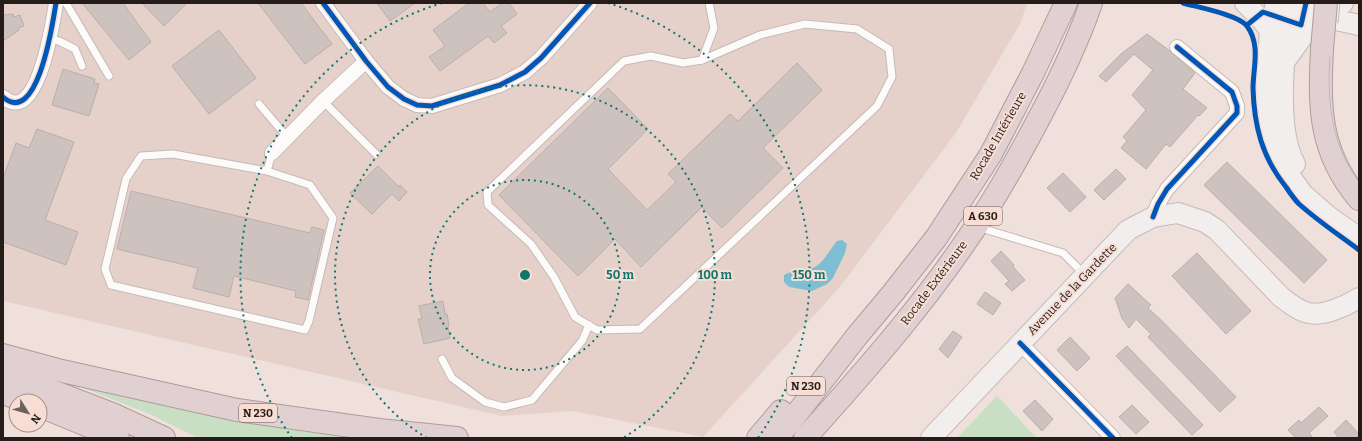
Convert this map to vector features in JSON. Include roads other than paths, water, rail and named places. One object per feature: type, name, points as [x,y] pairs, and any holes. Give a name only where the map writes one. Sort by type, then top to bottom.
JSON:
[{"type":"highway","name":"Rocade Extérieure","points":[[805,438],[854,384],[892,338],[954,258],[976,226],[1017,161],[1058,84],[1082,30],[1092,3]]},
{"type":"highway","points":[[1082,30],[1102,3]]},
{"type":"highway","name":"Rocade Intérieure","points":[[857,336],[936,238],[991,154],[1033,74],[1062,9]]},
{"type":"highway","points":[[1324,10],[1320,86],[1322,118],[1327,141],[1338,169],[1350,189],[1359,199]]},
{"type":"highway","name":"N 230","points":[[758,438],[782,410],[857,336]]},
{"type":"highway","name":"A 630","points":[[776,438],[857,336]]},
{"type":"highway","name":"N 230","points":[[3,355],[62,371],[237,410],[379,430],[457,438]]},
{"type":"highway","points":[[3,372],[112,414],[164,438]]},
{"type":"highway","points":[[48,409],[118,438]]},
{"type":"highway","points":[[48,424],[82,438]]},
{"type":"main road","points":[[1245,3],[1270,30]]},
{"type":"main road","points":[[1284,4],[1331,9],[1343,3]]},
{"type":"main road","points":[[1355,3],[1359,4]]},
{"type":"main road","points":[[1284,4],[1270,30],[1266,88],[1269,124],[1276,149],[1285,169],[1303,194],[1328,216],[1359,238]]},
{"type":"main road","points":[[1284,4],[1324,10],[1359,25]]},
{"type":"main road","points":[[1284,4],[1283,120],[1293,162],[1310,187],[1333,209],[1359,228]]},
{"type":"main road","points":[[1284,63],[1308,29],[1324,10]]},
{"type":"main road","name":"Avenue de la Gardette","points":[[931,438],[1128,230],[1153,217],[1178,213],[1205,222],[1216,230],[1281,297],[1292,306],[1307,313],[1329,312],[1357,298]]},
{"type":"street","points":[[3,97],[8,101],[16,102],[25,99],[38,78],[43,66],[56,3]]},
{"type":"street","points":[[323,3],[366,61],[388,87],[404,99],[417,105],[432,106],[500,85],[525,72],[541,58],[586,5]]},
{"type":"street","points":[[1153,217],[1158,204],[1167,189],[1236,113],[1237,106],[1232,92],[1177,47]]},
{"type":"street","points":[[272,153],[323,100],[366,61]]},
{"type":"street","points":[[1020,343],[1113,438]]},
{"type":"lane","points":[[66,3],[109,76]]},
{"type":"lane","points":[[702,60],[714,28],[710,4]]},
{"type":"lane","points":[[805,24],[857,29],[889,49],[892,77],[877,106],[640,329],[597,330],[575,317],[554,276],[531,244],[488,205],[487,192],[624,61],[651,56],[683,63],[702,60],[760,35],[805,24]]},
{"type":"lane","points":[[49,39],[59,41],[76,49],[82,66]]},
{"type":"lane","points":[[323,100],[376,154]]},
{"type":"lane","points":[[259,104],[287,137]]},
{"type":"lane","points":[[267,171],[272,153]]},
{"type":"lane","points":[[173,154],[267,171],[310,184],[333,218],[309,321],[304,330],[111,285],[105,269],[122,194],[126,179],[141,156],[173,154]]},
{"type":"lane","points":[[976,226],[1063,253],[1085,275]]},
{"type":"lane","points":[[442,359],[452,378],[485,402],[504,407],[532,400],[582,341],[588,325]]},
{"type":"water","points":[[842,240],[847,244],[845,253],[833,278],[827,284],[812,291],[789,287],[784,282],[784,275],[788,273],[811,269],[818,265],[837,241]]},
{"type":"tram line","points":[[1334,3],[1329,73],[1332,118],[1346,162],[1359,182]]},
{"type":"tram line","points":[[1338,23],[1340,3]]}]
